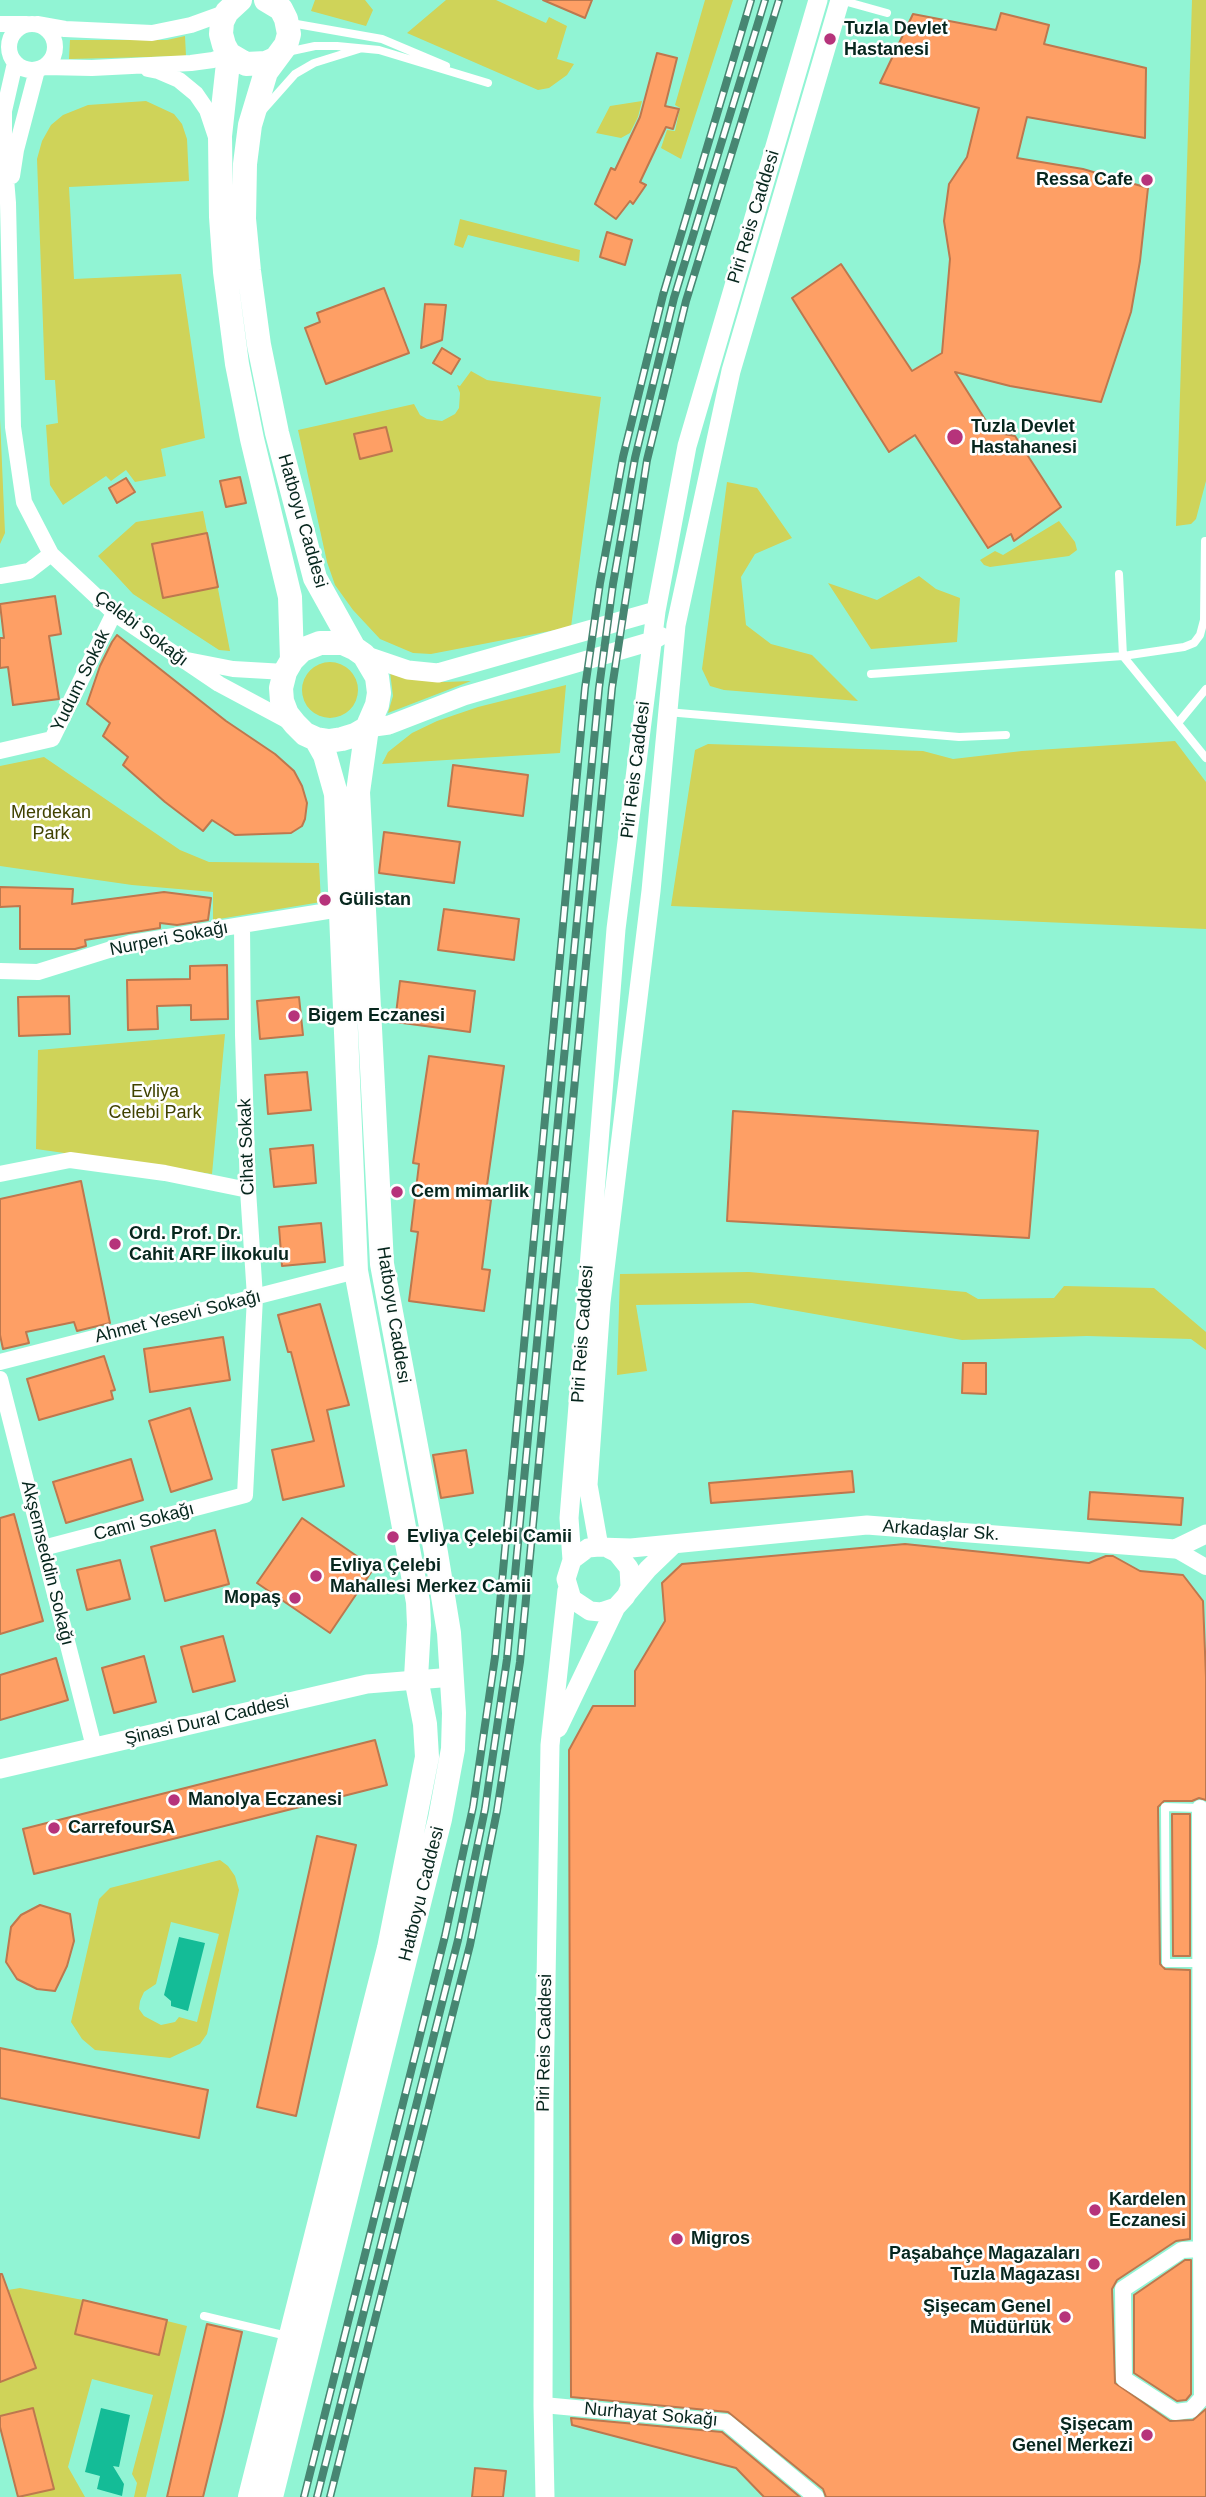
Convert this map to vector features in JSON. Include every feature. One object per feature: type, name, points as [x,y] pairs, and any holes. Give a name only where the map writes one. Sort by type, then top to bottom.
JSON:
[{"type":"main road","points":[[266,0],[289,14]]},
{"type":"main road","name":"Hatboyu Caddesi","points":[[237,3],[222,22],[221,34],[229,54],[220,136],[225,272],[237,364],[290,597],[288,666],[281,688],[282,701],[295,724]]},
{"type":"main road","name":"Hatboyu Caddesi","points":[[250,2497],[300,2339],[440,1819],[453,1749],[453,1677],[436,1553],[382,1264],[358,792],[367,728],[374,716],[379,693],[377,677],[315,578],[259,345],[244,219],[245,164],[250,125],[266,72],[286,45],[289,14]]},
{"type":"main road","points":[[229,54],[246,64],[256,65],[278,56]]},
{"type":"main road","points":[[288,666],[302,650],[320,643],[343,643],[359,652]]},
{"type":"main road","points":[[295,724],[305,734],[330,741],[355,736],[367,728]]},
{"type":"main road","name":"Hatboyu Caddesi","points":[[271,2497],[300,2339],[389,1948],[427,1757],[425,1724],[416,1678],[418,1602],[356,1271],[336,794],[326,755],[316,739]]},
{"type":"street","name":"Piri Reis Caddesi","points":[[572,1560],[569,1518],[616,929],[656,611],[687,446],[818,0]]},
{"type":"street","name":"Piri Reis Caddesi","points":[[604,1548],[588,1485],[601,1302],[651,891],[676,625],[731,371],[840,0]]},
{"type":"street","points":[[229,54],[196,62],[29,70],[9,57],[0,26],[33,24],[65,29],[152,33],[191,25],[237,3]]},
{"type":"street","points":[[33,24],[50,32],[54,39],[54,54],[41,68],[16,150],[8,203],[4,111],[9,57],[15,31],[33,24]]},
{"type":"street","points":[[128,67],[158,71],[179,80],[196,94],[215,129],[220,161]]},
{"type":"street","name":"Çelebi Sokağı","points":[[8,203],[6,346],[13,427],[24,502],[51,554],[114,613],[178,658],[219,684],[295,724]]},
{"type":"street","points":[[0,576],[29,571],[51,554]]},
{"type":"street","points":[[359,652],[408,670],[438,673],[656,611],[676,625],[652,641],[464,696],[389,725],[367,728]]},
{"type":"street","name":"Yudum Sokak","points":[[0,751],[52,739],[114,613]]},
{"type":"street","points":[[178,658],[233,669],[288,666]]},
{"type":"street","name":"Nurperi Sokağı","points":[[0,971],[38,972],[131,943],[340,909]]},
{"type":"street","name":"Cihat Sokak","points":[[242,926],[248,1190],[255,1297],[245,1495]]},
{"type":"street","points":[[0,1174],[70,1160],[165,1173],[248,1190]]},
{"type":"street","name":"Ahmet Yesevi Sokağı","points":[[0,1362],[356,1271]]},
{"type":"street","name":"Akşemseddin Sokağı","points":[[0,1379],[94,1747]]},
{"type":"street","name":"Cami Sokağı","points":[[43,1548],[245,1495]]},
{"type":"street","name":"Arkadaşlar Sk.","points":[[604,1548],[674,1544],[867,1525],[1175,1549]]},
{"type":"street","points":[[1175,1549],[1206,1534]]},
{"type":"street","points":[[550,1745],[621,1601],[630,1587],[629,1568],[617,1553],[604,1548],[589,1548],[572,1560],[566,1579],[567,1590],[572,1599],[590,1611],[601,1612],[621,1601],[674,1544]]},
{"type":"street","points":[[1175,1549],[1206,1567]]},
{"type":"street","name":"Piri Reis Caddesi","points":[[545,2497],[544,2100],[550,1745],[567,1590]]},
{"type":"street","name":"Şinasi Dural Caddesi","points":[[0,1769],[367,1684],[453,1677]]},
{"type":"street","points":[[1203,1806],[1200,1963],[1204,2249],[1202,2398],[1191,2410],[1175,2413],[1124,2379],[1123,2289],[1182,2250],[1204,2249]]},
{"type":"street","name":"Nurhayat Sokağı","points":[[543,2405],[726,2422],[816,2497]]},
{"type":"lane","points":[[840,0],[887,13]]},
{"type":"lane","points":[[278,56],[315,46],[379,50],[488,83],[382,38],[296,23],[289,14]]},
{"type":"lane","points":[[250,125],[295,74],[314,63],[361,48]]},
{"type":"lane","points":[[871,674],[1123,656],[1184,647],[1194,643],[1200,635],[1204,620],[1205,541]]},
{"type":"lane","points":[[1119,574],[1123,656],[1206,758]]},
{"type":"lane","points":[[1178,723],[1206,690]]},
{"type":"lane","points":[[667,712],[959,737],[1006,735]]},
{"type":"lane","points":[[1200,1963],[1166,1962],[1165,1807],[1203,1806]]},
{"type":"lane","points":[[205,2316],[300,2339]]},
{"type":"green space","points":[[315,0],[365,0],[373,10],[366,26],[311,11]]},
{"type":"green space","points":[[446,0],[496,0],[546,23],[549,17],[567,26],[557,59],[574,64],[567,75],[549,88],[538,90],[407,33]]},
{"type":"green space","points":[[705,0],[733,0],[681,159],[661,148],[667,130],[675,131],[680,108],[675,105]]},
{"type":"green space","points":[[1192,0],[1206,0],[1206,481],[1196,519],[1191,524],[1176,526]]},
{"type":"green space","points":[[185,36],[186,56],[69,59],[70,40],[167,40]]},
{"type":"green space","points":[[146,101],[174,114],[182,124],[187,139],[189,181],[69,187],[74,279],[181,274],[205,438],[161,449],[166,476],[135,482],[126,470],[111,481],[106,476],[63,505],[50,485],[46,425],[58,423],[55,380],[45,380],[37,159],[42,141],[51,125],[63,115],[88,105]]},
{"type":"green space","points":[[642,101],[630,133],[621,138],[596,133],[610,106]]},
{"type":"green space","points":[[460,219],[580,250],[579,262],[468,235],[463,248],[454,245]]},
{"type":"green space","points":[[471,371],[487,380],[601,397],[571,627],[431,654],[413,653],[380,639],[353,610],[335,585],[327,562],[298,430],[414,404],[420,415],[442,421],[455,414],[459,408],[460,393],[457,385],[460,386]]},
{"type":"green space","points":[[0,418],[5,533],[0,544]]},
{"type":"green space","points":[[727,482],[757,488],[792,538],[755,554],[741,577],[746,625],[771,644],[812,655],[858,701],[724,690],[710,686],[702,669]]},
{"type":"green space","points":[[203,511],[230,651],[219,650],[133,594],[98,556],[136,522]]},
{"type":"green space","points":[[1059,521],[1075,542],[1077,550],[1069,556],[990,567],[980,560],[995,551],[1003,555]]},
{"type":"green space","points":[[919,576],[936,589],[960,598],[957,642],[871,649],[828,583],[877,600]]},
{"type":"green space","points":[[330,662],[345,667],[353,675],[358,690],[353,705],[345,713],[330,718],[315,713],[307,705],[302,690],[307,675],[315,667]]},
{"type":"green space","points":[[390,672],[416,679],[471,681],[388,713],[393,696]]},
{"type":"green space","points":[[566,685],[560,753],[382,764],[388,752],[412,733],[437,721],[478,707]]},
{"type":"green space","points":[[1175,741],[1206,782],[1206,929],[671,906],[695,750],[708,744],[923,751],[953,759],[1022,751]]},
{"type":"green space","name":"Merdekan Park","points":[[44,757],[180,850],[209,862],[319,863],[321,902],[213,920],[213,892],[132,885],[0,866],[0,766]]},
{"type":"green space","name":"Evliya Celebi Park","points":[[225,1034],[212,1174],[36,1149],[38,1050]]},
{"type":"green space","points":[[749,1272],[966,1292],[978,1299],[1054,1298],[1064,1286],[1154,1288],[1206,1332],[1206,1350],[1191,1339],[1087,1336],[962,1340],[752,1303],[636,1305],[647,1371],[617,1375],[620,1274]]},
{"type":"green space","points":[[220,1860],[235,1876],[239,1890],[207,2034],[200,2044],[170,2058],[95,2050],[82,2039],[71,2022],[99,1899],[110,1888]],"holes":[[[171,1922],[219,1934],[197,2022],[179,2017],[175,2022],[161,2025],[144,2016],[139,2009],[140,2001],[144,1992],[156,1984]]]},
{"type":"green space","points":[[20,2288],[83,2300],[187,2326],[146,2497],[134,2497],[137,2483],[132,2474],[153,2395],[92,2379],[68,2467],[85,2497],[20,2497],[54,2488],[33,2408],[0,2416],[0,2382],[36,2368],[8,2290]]},
{"type":"shaded area","points":[[179,1937],[205,1943],[188,2011],[171,2006],[171,2001],[164,1995]]},
{"type":"shaded area","points":[[101,2408],[130,2415],[119,2467],[113,2466],[124,2484],[122,2496],[97,2489],[100,2476],[85,2472]]},
{"type":"building","points":[[543,0],[592,0],[585,18]]},
{"type":"building","points":[[1001,13],[1049,25],[1044,44],[1146,68],[1145,138],[1027,117],[1017,158],[1083,169],[1148,188],[1131,312],[1101,402],[1010,386],[955,372],[993,432],[1015,436],[1061,507],[1014,541],[1011,534],[988,548],[915,435],[889,452],[792,298],[841,264],[912,371],[942,353],[950,259],[944,221],[949,184],[967,157],[979,108],[880,83],[913,14],[996,30]]},
{"type":"building","points":[[657,53],[677,58],[665,106],[679,109],[673,129],[666,127],[640,182],[646,185],[633,204],[630,201],[616,219],[595,204],[611,168],[615,170],[640,117]]},
{"type":"building","points":[[607,232],[632,240],[625,265],[600,257]]},
{"type":"building","points":[[384,288],[409,353],[326,384],[305,328],[320,322],[317,313]]},
{"type":"building","points":[[425,304],[446,305],[442,340],[421,348]]},
{"type":"building","points":[[442,348],[460,359],[451,374],[433,363]]},
{"type":"building","points":[[386,427],[392,451],[360,459],[354,434]]},
{"type":"building","points":[[240,477],[246,503],[226,507],[220,481]]},
{"type":"building","points":[[126,478],[135,492],[117,503],[109,488]]},
{"type":"building","points":[[207,533],[218,587],[163,598],[152,544]]},
{"type":"building","points":[[55,596],[61,634],[49,636],[59,699],[13,705],[8,667],[0,668],[0,638],[4,638],[0,604]]},
{"type":"building","points":[[117,635],[294,771],[307,803],[302,826],[291,833],[235,835],[212,820],[203,831],[123,765],[128,757],[103,736],[110,723],[87,704],[100,666]]},
{"type":"building","points":[[453,765],[528,775],[523,816],[448,806]]},
{"type":"building","points":[[384,832],[460,842],[454,883],[379,873]]},
{"type":"building","points":[[0,887],[73,889],[72,904],[164,892],[211,898],[208,920],[177,925],[160,923],[160,928],[85,940],[86,946],[75,949],[20,949],[20,906],[0,907]]},
{"type":"building","points":[[444,909],[519,919],[514,960],[438,950]]},
{"type":"building","points":[[227,965],[228,1019],[191,1020],[191,1005],[157,1006],[158,1029],[128,1030],[127,980],[190,979],[190,966]]},
{"type":"building","points":[[400,981],[475,991],[470,1032],[395,1022]]},
{"type":"building","points":[[69,996],[70,1034],[19,1036],[18,997]]},
{"type":"building","points":[[299,997],[303,1035],[260,1039],[257,1001]]},
{"type":"building","points":[[429,1056],[504,1066],[485,1199],[491,1200],[482,1269],[490,1270],[484,1311],[409,1301],[418,1232],[411,1231],[419,1164],[413,1163]]},
{"type":"building","points":[[307,1072],[311,1110],[268,1114],[265,1075]]},
{"type":"building","points":[[733,1111],[1038,1131],[1029,1238],[727,1221]]},
{"type":"building","points":[[313,1145],[316,1183],[274,1187],[270,1149]]},
{"type":"building","points":[[81,1181],[110,1323],[77,1331],[74,1322],[26,1332],[29,1343],[3,1349],[0,1335],[0,1199]]},
{"type":"building","points":[[321,1223],[325,1262],[282,1266],[279,1227]]},
{"type":"building","points":[[320,1304],[349,1405],[327,1410],[344,1486],[283,1500],[272,1450],[314,1441],[291,1352],[288,1352],[278,1315]]},
{"type":"building","points":[[223,1337],[230,1380],[150,1392],[144,1349]]},
{"type":"building","points":[[104,1356],[115,1390],[111,1391],[113,1399],[39,1420],[27,1379]]},
{"type":"building","points":[[963,1363],[986,1363],[986,1394],[962,1393]]},
{"type":"building","points":[[190,1408],[212,1479],[171,1492],[149,1421]]},
{"type":"building","points":[[466,1450],[473,1493],[441,1498],[433,1455]]},
{"type":"building","points":[[131,1459],[143,1500],[66,1523],[53,1482]]},
{"type":"building","points":[[852,1471],[854,1492],[711,1503],[709,1483]]},
{"type":"building","points":[[1090,1492],[1183,1498],[1181,1525],[1088,1519]]},
{"type":"building","points":[[14,1514],[43,1621],[0,1634],[0,1518]]},
{"type":"building","name":"Evliya Çelebi Mahallesi Merkez Camii","points":[[302,1518],[374,1568],[330,1633],[257,1583]]},
{"type":"building","points":[[215,1530],[229,1584],[165,1601],[151,1547]]},
{"type":"building","points":[[905,1544],[1089,1563],[1113,1556],[1140,1571],[1183,1575],[1203,1601],[1206,1800],[1199,1798],[1192,1801],[1164,1801],[1158,1807],[1160,1964],[1165,1969],[1190,1970],[1190,2239],[1176,2241],[1117,2280],[1112,2289],[1115,2383],[1170,2421],[1193,2420],[1206,2409],[1206,2497],[826,2497],[823,2489],[728,2412],[571,2397],[569,1750],[593,1706],[635,1706],[635,1671],[665,1621],[662,1583],[682,1564]]},
{"type":"building","points":[[120,1560],[130,1599],[87,1610],[77,1570]]},
{"type":"building","points":[[223,1636],[235,1681],[193,1692],[181,1647]]},
{"type":"building","points":[[144,1656],[156,1702],[114,1713],[102,1668]]},
{"type":"building","points":[[56,1658],[68,1700],[0,1720],[0,1675]]},
{"type":"building","points":[[375,1740],[387,1785],[34,1874],[23,1829]]},
{"type":"building","points":[[1172,1814],[1190,1814],[1190,1956],[1173,1956]]},
{"type":"building","points":[[317,1836],[356,1845],[296,2116],[257,2107]]},
{"type":"building","points":[[40,1905],[70,1914],[74,1941],[67,1966],[55,1991],[37,1989],[17,1979],[6,1962],[11,1927],[21,1915]]},
{"type":"building","points":[[0,2048],[208,2090],[199,2138],[0,2098]]},
{"type":"building","points":[[1185,2260],[1191,2260],[1191,2394],[1186,2400],[1177,2401],[1134,2373],[1134,2295]]},
{"type":"building","points":[[0,2274],[36,2368],[0,2382]]},
{"type":"building","points":[[83,2300],[167,2320],[159,2355],[75,2334]]},
{"type":"building","points":[[207,2324],[242,2332],[223,2416],[203,2497],[167,2497]]},
{"type":"building","points":[[33,2408],[54,2489],[18,2497],[0,2427],[0,2416]]},
{"type":"building","points":[[571,2418],[722,2432],[800,2497],[764,2497],[736,2468],[572,2425]]},
{"type":"building","points":[[475,2468],[506,2471],[503,2497],[472,2497]]},
{"type":"railway","points":[[304,2497],[445,1936],[473,1807],[495,1657],[585,688],[600,583],[623,457],[663,295],[751,0]]},
{"type":"railway","points":[[317,2497],[458,1940],[485,1809],[507,1659],[599,688],[613,584],[635,458],[674,298],[765,0]]},
{"type":"railway","points":[[330,2497],[470,1945],[497,1811],[520,1662],[612,688],[647,460],[686,301],[779,0]]},
{"type":"place","name":"Tuzla Devlet Hastanesi","points":[[830,39]]},
{"type":"place","name":"Ressa Cafe","points":[[1147,180]]},
{"type":"place","name":"Tuzla Devlet Hastahanesi","points":[[955,437]]},
{"type":"place","name":"Gülistan","points":[[325,900]]},
{"type":"place","name":"Bigem Eczanesi","points":[[294,1016]]},
{"type":"place","name":"Cem mimarlik","points":[[397,1192]]},
{"type":"place","name":"Ord. Prof. Dr. Cahit ARF İlkokulu","points":[[115,1244]]},
{"type":"place","name":"Evliya Çelebi Camii","points":[[393,1537]]},
{"type":"place","name":"Evliya Çelebi Mahallesi Merkez Camii","points":[[316,1576]]},
{"type":"place","name":"Mopaş","points":[[295,1598]]},
{"type":"place","name":"Manolya Eczanesi","points":[[174,1800]]},
{"type":"place","name":"CarrefourSA","points":[[54,1828]]},
{"type":"place","name":"Kardelen Eczanesi","points":[[1095,2210]]},
{"type":"place","name":"Migros","points":[[677,2239]]},
{"type":"place","name":"Paşabahçe Magazaları Tuzla Magazası","points":[[1094,2264]]},
{"type":"place","name":"Şişecam Genel Müdürlük","points":[[1065,2317]]},
{"type":"place","name":"Şişecam Genel Merkezi","points":[[1147,2435]]}]
